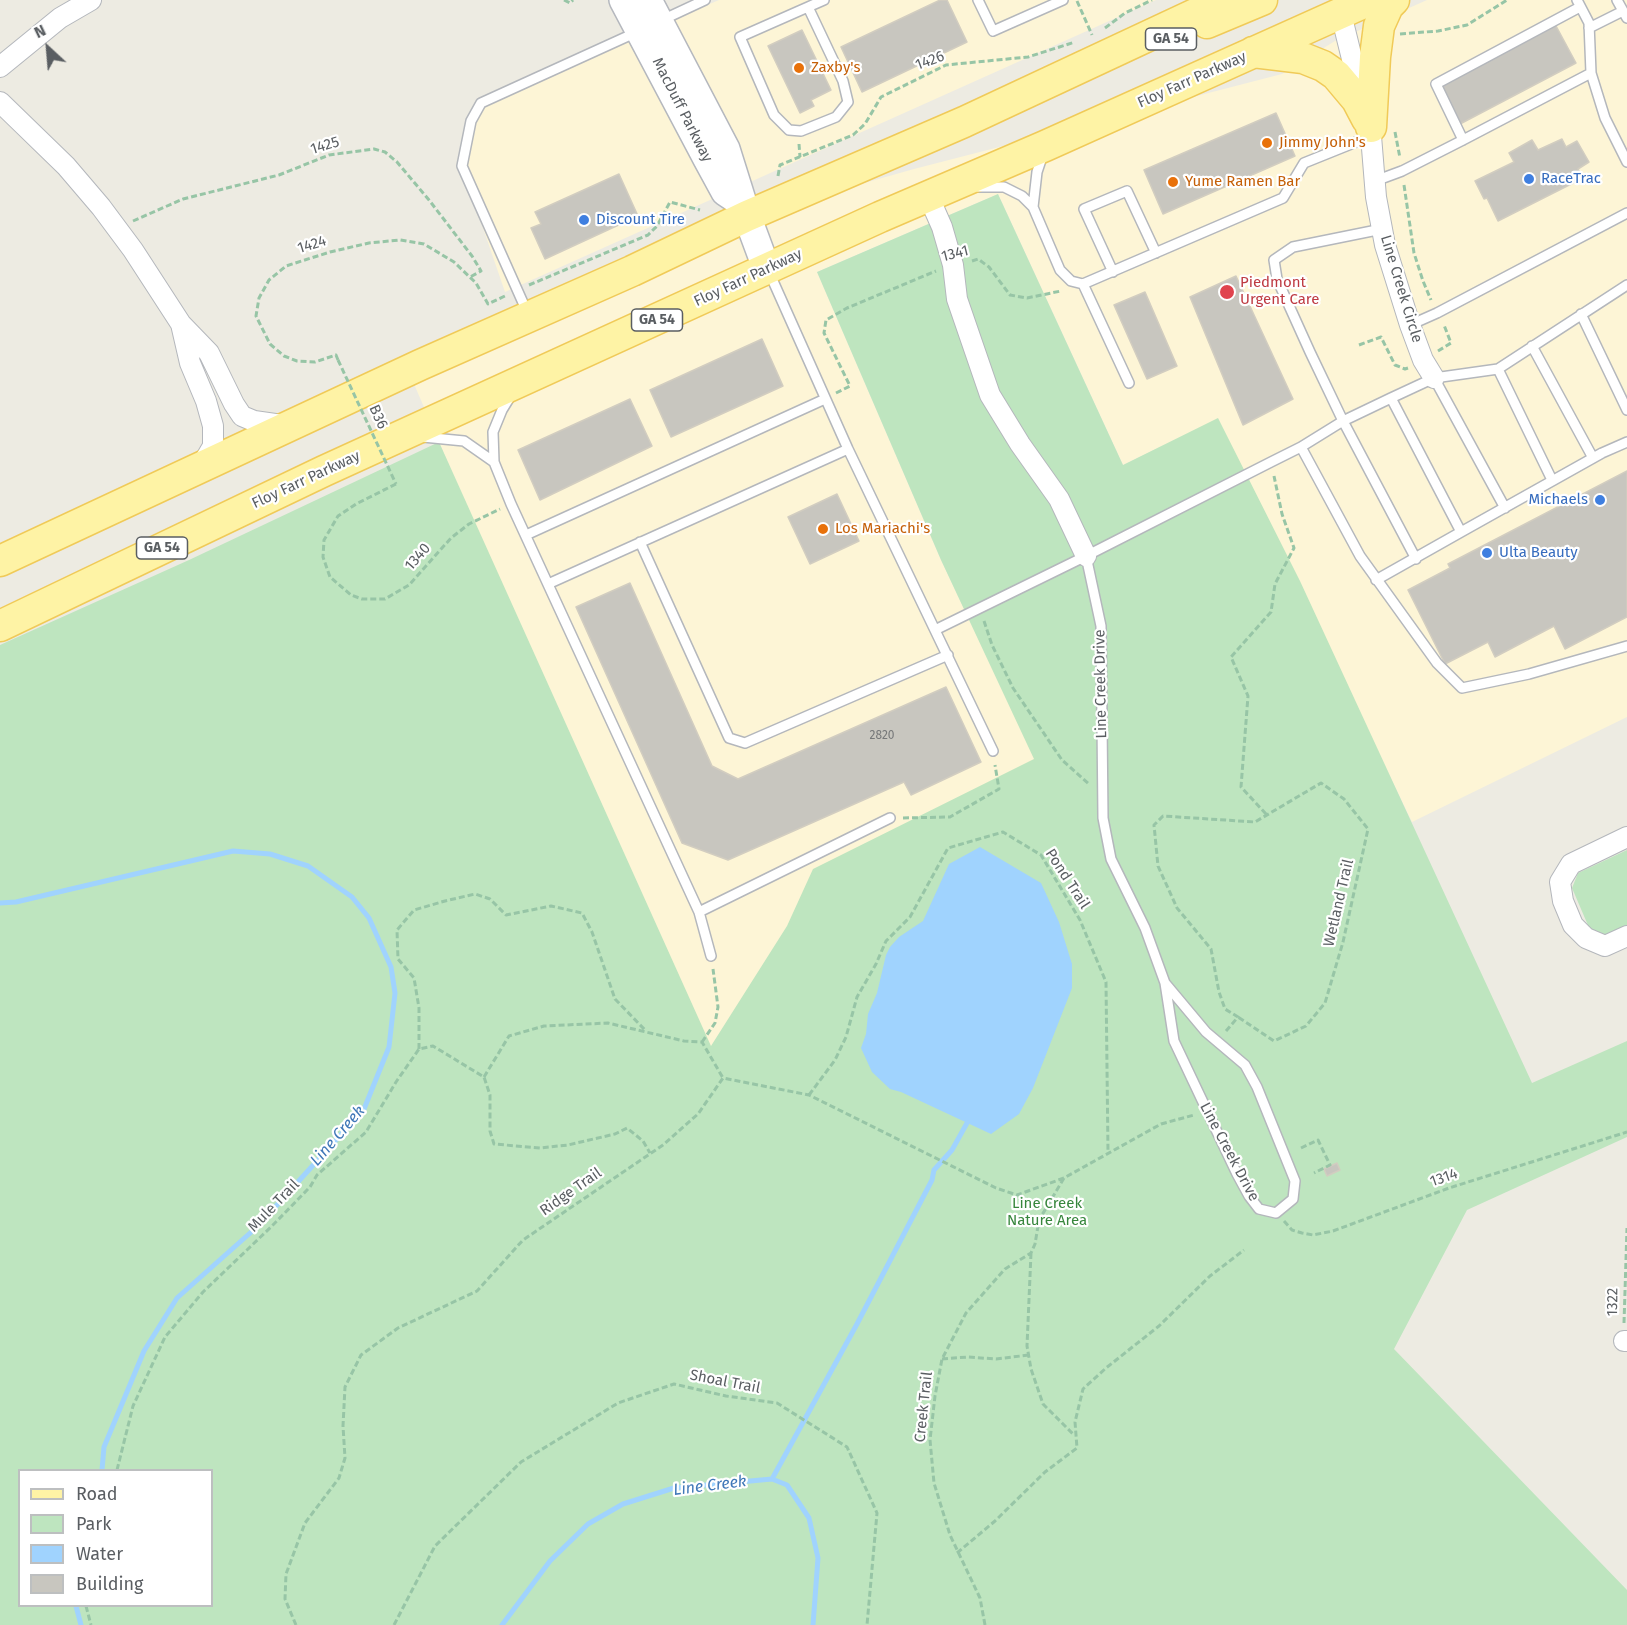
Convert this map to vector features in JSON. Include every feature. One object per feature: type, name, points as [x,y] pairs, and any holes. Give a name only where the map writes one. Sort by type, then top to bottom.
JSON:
[{"type":"main road","name":"GA 54","points":[[0,561],[290,426],[523,304],[632,271],[747,216],[964,122],[1078,55],[1226,0]]},
{"type":"main road","name":"GA 54","points":[[1078,55],[1125,57],[1262,0]]},
{"type":"main road","name":"Floy Farr Parkway","points":[[0,626],[388,441],[939,191],[1253,52],[1336,4],[1370,0]]},
{"type":"main road","points":[[1377,128],[1375,57],[1379,26],[1388,6],[1394,0]]},
{"type":"main road","points":[[1253,52],[1303,58],[1323,66],[1336,75],[1377,128]]},
{"type":"street","points":[[0,67],[60,18],[91,0]]},
{"type":"street","name":"MacDuff Parkway","points":[[623,0],[649,17],[707,159],[725,192],[733,196],[747,216],[767,270]]},
{"type":"street","points":[[1336,4],[1377,128],[1376,189]]},
{"type":"street","points":[[0,102],[66,166],[119,231],[181,324],[209,353],[242,416],[254,421],[290,426]]},
{"type":"street","name":"Line Creek Circle","points":[[1376,189],[1382,229],[1410,325],[1434,378]]},
{"type":"street","name":"Line Creek Drive","points":[[939,191],[931,202],[942,227],[953,265],[957,299],[990,396],[1059,499],[1086,556]]},
{"type":"street","points":[[181,324],[190,363],[206,401],[213,426],[213,446],[200,469]]},
{"type":"street","points":[[1627,837],[1571,864],[1560,882],[1563,901],[1573,925],[1586,938],[1605,946],[1627,936]]},
{"type":"lane","points":[[523,304],[462,166],[471,121],[481,103],[649,17],[705,0]]},
{"type":"lane","points":[[808,7],[843,81],[848,102],[836,117],[801,131],[789,130],[774,115],[740,37],[808,7],[824,0]]},
{"type":"lane","points":[[978,0],[993,31],[1064,0]]},
{"type":"lane","points":[[1589,28],[1625,15],[1617,0]]},
{"type":"lane","points":[[1463,140],[1436,84],[1579,3],[1589,23],[1591,73],[1605,118],[1627,162]]},
{"type":"lane","points":[[1376,189],[1402,171],[1591,73]]},
{"type":"lane","points":[[939,191],[1004,187],[1022,196],[1033,207],[1060,270],[1071,280],[1083,284],[1283,198],[1304,163],[1377,128]]},
{"type":"lane","points":[[1033,207],[1037,172],[1045,146]]},
{"type":"lane","points":[[1113,272],[1084,209],[1095,204],[1127,191],[1156,253]]},
{"type":"lane","points":[[1410,325],[1627,213]]},
{"type":"lane","points":[[1382,229],[1293,247],[1274,260],[1282,290],[1343,421],[1416,559]]},
{"type":"lane","points":[[767,270],[848,449],[993,751]]},
{"type":"lane","points":[[1083,284],[1129,383]]},
{"type":"lane","points":[[935,630],[1301,447],[1343,421],[1434,378],[1498,369],[1624,286],[1627,298]]},
{"type":"lane","points":[[1581,314],[1627,410]]},
{"type":"lane","points":[[1532,346],[1593,458]]},
{"type":"lane","points":[[1498,369],[1552,480]]},
{"type":"lane","points":[[1434,378],[1505,508]]},
{"type":"lane","points":[[519,383],[502,410],[493,432],[494,462],[511,504],[699,912],[711,956]]},
{"type":"lane","points":[[1391,398],[1461,532]]},
{"type":"lane","points":[[526,535],[825,399]]},
{"type":"lane","points":[[388,441],[425,437],[464,441],[494,462]]},
{"type":"lane","points":[[1376,580],[1552,480],[1627,442]]},
{"type":"lane","points":[[1301,447],[1360,556],[1376,580],[1437,663],[1462,688],[1529,674],[1627,646]]},
{"type":"lane","points":[[548,584],[848,449]]},
{"type":"lane","points":[[640,542],[729,738],[745,743],[948,655]]},
{"type":"lane","name":"Line Creek Drive","points":[[1086,556],[1101,626],[1103,818],[1111,859],[1145,928],[1165,983],[1173,1041],[1249,1196],[1259,1209],[1276,1213],[1293,1199],[1295,1181],[1266,1109],[1245,1065],[1206,1032],[1165,983]]},
{"type":"lane","points":[[699,912],[890,818]]},
{"type":"path","points":[[564,0],[570,3],[573,0]]},
{"type":"path","points":[[1076,0],[1092,35]]},
{"type":"path","points":[[1086,38],[1104,29],[1125,13],[1152,0]]},
{"type":"path","points":[[1399,34],[1438,31],[1467,25],[1508,0]]},
{"type":"path","name":"1426","points":[[778,176],[780,165],[852,135],[865,124],[881,97],[946,65],[1078,55]]},
{"type":"path","points":[[1359,345],[1381,337],[1395,365],[1405,369],[1451,344],[1422,281],[1414,253],[1402,171],[1377,128]]},
{"type":"path","name":"1425","points":[[119,231],[139,217],[183,199],[279,175],[329,155],[374,149],[385,152],[397,162],[436,209],[481,271],[470,277]]},
{"type":"path","points":[[523,304],[648,235],[657,226],[670,202],[700,210]]},
{"type":"path","name":"1424","points":[[339,360],[336,355],[315,362],[297,361],[284,356],[270,344],[256,316],[259,298],[269,280],[286,266],[369,243],[400,240],[424,244],[454,262],[476,283],[488,304],[523,304]]},
{"type":"path","name":"1341","points":[[825,399],[850,386],[824,333],[826,320],[847,308],[953,265],[978,259],[989,267],[1010,295],[1027,298],[1083,284]]},
{"type":"path","name":"B36","points":[[339,360],[396,484]]},
{"type":"path","points":[[1266,814],[1241,787],[1248,696],[1231,657],[1271,612],[1275,584],[1294,548],[1282,514],[1271,462]]},
{"type":"path","name":"1340","points":[[396,484],[356,504],[338,516],[324,540],[323,557],[330,577],[351,595],[362,599],[385,599],[409,585],[451,538],[469,524],[511,504]]},
{"type":"path","points":[[979,608],[992,645],[1012,688],[1062,760],[1103,797]]},
{"type":"path","points":[[890,818],[950,817],[999,789],[993,751]]},
{"type":"path","name":"Wetland Trail","points":[[1321,783],[1344,799],[1368,829],[1343,942],[1326,1003],[1306,1026],[1274,1041],[1238,1017],[1225,1009],[1219,992],[1211,949],[1177,908],[1158,866],[1154,825],[1163,816],[1256,822],[1321,783]]},
{"type":"path","name":"Pond Trail","points":[[809,1095],[835,1060],[843,1045],[857,997],[886,941],[910,917],[948,848],[1003,832],[1041,855],[1080,920],[1106,982],[1108,1152]]},
{"type":"path","points":[[646,1031],[615,999],[592,932],[582,913],[551,906],[506,915],[490,899],[475,894],[414,910],[398,930],[398,960],[414,978],[420,1008],[419,1049],[433,1046],[484,1077],[490,1095],[490,1131],[494,1144],[540,1148],[568,1145],[615,1134],[627,1128],[643,1141],[650,1153]]},
{"type":"path","points":[[702,1042],[715,1023],[718,1007],[711,956]]},
{"type":"path","points":[[1217,1042],[1238,1017]]},
{"type":"path","points":[[484,1077],[509,1036],[544,1026],[608,1023],[684,1041],[702,1042]]},
{"type":"path","points":[[702,1042],[723,1078],[809,1095],[996,1188],[1017,1195],[1064,1178],[1161,1124],[1189,1115],[1207,1113]]},
{"type":"path","name":"Mule Trail","points":[[117,1469],[133,1406],[165,1337],[202,1293],[280,1219],[310,1187],[317,1175],[366,1132],[419,1049]]},
{"type":"path","name":"Ridge Trail","points":[[296,1625],[285,1599],[286,1574],[305,1523],[339,1478],[345,1458],[343,1426],[345,1387],[361,1355],[398,1328],[477,1291],[523,1240],[650,1153],[698,1114],[723,1078]]},
{"type":"path","name":"1314","points":[[1276,1213],[1292,1230],[1313,1235],[1333,1232],[1449,1188],[1627,1132]]},
{"type":"path","points":[[1301,1148],[1317,1140],[1330,1165],[1314,1173]]},
{"type":"path","points":[[1064,1178],[1039,1220],[1035,1244],[1030,1253],[1029,1355],[1031,1369],[1044,1404],[1076,1436]]},
{"type":"path","name":"1322","points":[[1625,1341],[1627,1228]]},
{"type":"path","points":[[957,1553],[995,1521],[1045,1472],[1077,1448],[1075,1422],[1083,1389],[1159,1326],[1210,1276],[1244,1250]]},
{"type":"path","name":"Creek Trail","points":[[985,1625],[980,1598],[957,1553],[934,1483],[930,1440],[935,1396],[942,1359],[966,1313],[1005,1269],[1030,1253]]},
{"type":"path","points":[[942,1359],[968,1357],[996,1359],[1029,1355]]},
{"type":"path","name":"Shoal Trail","points":[[394,1625],[435,1546],[521,1462],[618,1403],[674,1384],[726,1396],[777,1403],[847,1447],[877,1512],[867,1625]]},
{"type":"path","points":[[86,1607],[91,1625]]},
{"type":"shaded area","points":[[719,0],[1156,0],[505,292],[462,167],[481,103]]},
{"type":"shaded area","points":[[1427,0],[1627,0],[1627,717],[1412,822],[1218,419],[1123,465],[998,194],[817,272],[941,560],[1035,759],[706,1062],[414,384],[747,216],[914,169],[1282,74],[1335,41]]},
{"type":"green space","name":"Line Creek Nature Area","points":[[998,194],[1123,465],[1218,418],[1300,581],[1532,1083],[1627,1041],[1627,1137],[1467,1210],[1394,1349],[1627,1590],[1627,1625],[0,1625],[0,645],[189,560],[439,442],[711,1046],[787,926],[813,869],[1034,759],[941,560],[817,272]]},
{"type":"green space","points":[[1627,850],[1627,927],[1608,936],[1590,930],[1572,888],[1578,873]]},
{"type":"water","points":[[980,847],[1041,883],[1059,922],[1072,964],[1072,988],[1033,1088],[1019,1114],[991,1134],[890,1089],[872,1072],[861,1048],[866,1034],[868,1014],[877,993],[890,947],[899,937],[923,921],[949,864]]},
{"type":"building","points":[[940,0],[947,0],[967,42],[862,92],[841,47]]},
{"type":"building","points":[[1555,24],[1576,63],[1460,124],[1439,84]]},
{"type":"building","name":"Zaxby's","points":[[802,30],[831,90],[811,100],[814,106],[800,113],[768,46]]},
{"type":"building","points":[[1276,113],[1295,156],[1163,214],[1144,170]]},
{"type":"building","name":"RaceTrac","points":[[1562,139],[1566,147],[1577,141],[1589,162],[1578,169],[1583,178],[1498,221],[1487,198],[1484,199],[1475,181],[1514,162],[1509,153],[1532,140],[1538,150]]},
{"type":"building","name":"Discount Tire","points":[[619,174],[638,216],[545,259],[531,228],[541,224],[535,212]]},
{"type":"building","points":[[1236,276],[1293,399],[1243,425],[1190,297]]},
{"type":"building","points":[[1145,292],[1177,366],[1147,379],[1114,305]]},
{"type":"building","points":[[762,339],[783,386],[671,437],[650,390]]},
{"type":"building","points":[[630,399],[652,446],[540,500],[518,450]]},
{"type":"building","points":[[1627,471],[1627,617],[1565,649],[1554,626],[1495,657],[1488,642],[1445,664],[1408,590],[1450,568],[1448,564]]},
{"type":"building","name":"Los Mariachi's","points":[[837,494],[859,541],[810,564],[788,517]]},
{"type":"building","points":[[630,583],[712,766],[738,779],[946,687],[981,762],[911,795],[904,782],[728,860],[682,843],[576,607]]},
{"type":"building","points":[[1337,1163],[1340,1170],[1327,1176],[1324,1169]]},
{"type":"waterway","name":"Line Creek","points":[[0,903],[16,902],[233,851],[270,854],[308,866],[352,897],[369,918],[391,967],[395,993],[389,1047],[364,1109],[258,1226],[177,1298],[144,1351],[104,1447],[102,1469]]},
{"type":"waterway","points":[[772,1479],[857,1324],[932,1180],[934,1170],[952,1150],[967,1123]]},
{"type":"waterway","name":"Line Creek","points":[[502,1625],[550,1561],[588,1524],[623,1504],[674,1488],[772,1479],[787,1485],[809,1518],[818,1558],[813,1625]]},
{"type":"waterway","name":"Line Creek","points":[[76,1607],[81,1625]]},
{"type":"place","name":"Zaxby's","points":[[799,68]]},
{"type":"place","name":"Jimmy John's","points":[[1267,143]]},
{"type":"place","name":"RaceTrac","points":[[1529,179]]},
{"type":"place","name":"Yume Ramen Bar","points":[[1173,182]]},
{"type":"place","name":"Discount Tire","points":[[584,220]]},
{"type":"place","name":"Piedmont Urgent Care","points":[[1227,292]]},
{"type":"place","name":"Michaels","points":[[1600,500]]},
{"type":"place","name":"Los Mariachi's","points":[[823,529]]},
{"type":"place","name":"Ulta Beauty","points":[[1487,553]]}]
